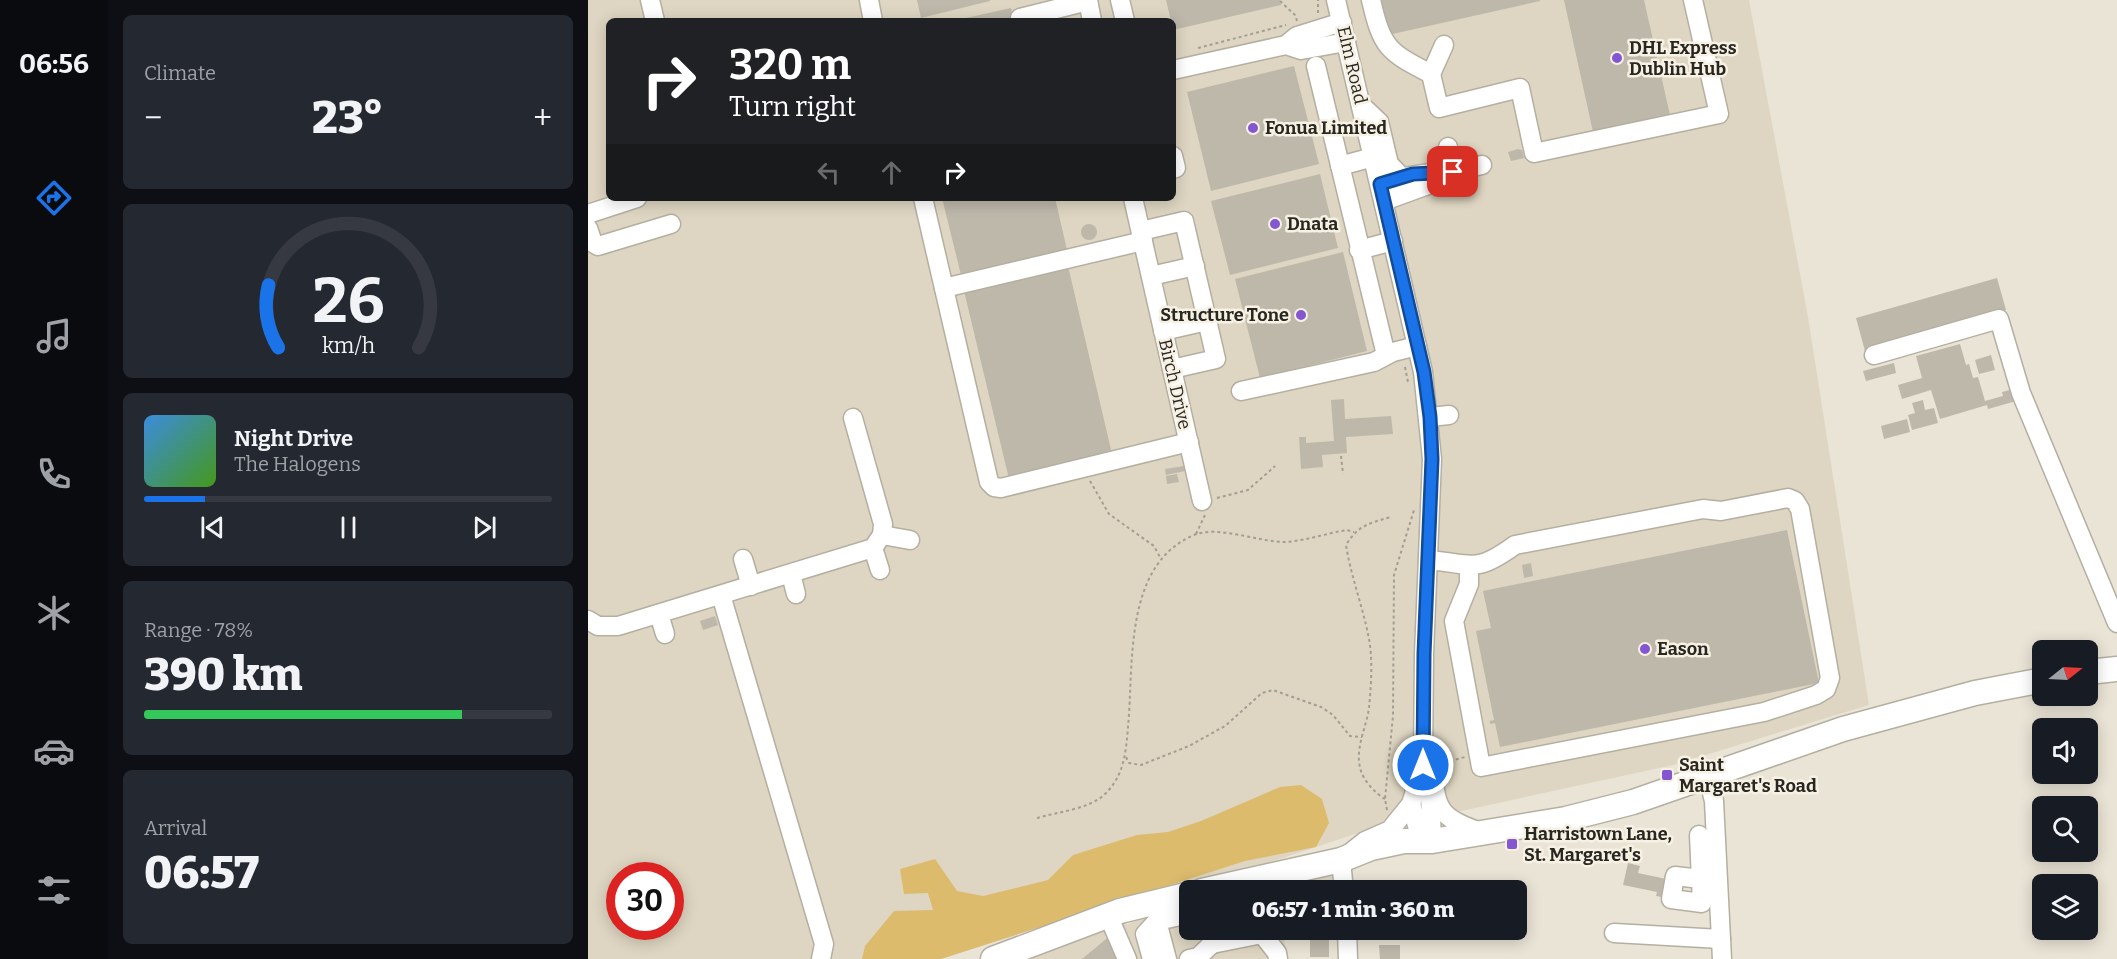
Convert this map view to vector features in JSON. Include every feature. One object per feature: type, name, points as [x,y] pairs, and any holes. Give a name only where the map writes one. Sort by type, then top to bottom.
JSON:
[{"type":"main road","points":[[2098,671],[2117,669]]},
{"type":"main road","points":[[1270,880],[1341,860],[1370,860],[1396,856],[1432,841],[1566,819],[1633,802],[1843,729],[1975,693],[2032,682]]},
{"type":"main road","points":[[993,959],[1108,915],[1179,897]]},
{"type":"street","points":[[650,0],[659,18]]},
{"type":"street","points":[[868,0],[872,18]]},
{"type":"street","points":[[1120,0],[1124,18]]},
{"type":"street","name":"Elm Road","points":[[1336,0],[1393,241],[1402,351],[1430,417],[1432,459],[1423,765],[1411,804],[1390,830],[1365,841],[1341,860]]},
{"type":"street","points":[[1371,0],[1379,33],[1395,55],[1431,74]]},
{"type":"street","points":[[1444,45],[1431,74],[1439,108],[1520,88],[1534,153],[1719,114],[1693,0]]},
{"type":"street","points":[[1020,18],[1055,15],[1088,1],[1091,18]]},
{"type":"street","points":[[1176,69],[1286,45],[1313,24],[1342,22]]},
{"type":"street","points":[[1286,45],[1301,50],[1346,42]]},
{"type":"street","points":[[1241,391],[1374,362],[1402,351],[1359,250],[1316,66]]},
{"type":"street","points":[[1361,105],[1379,122],[1389,164],[1401,176]]},
{"type":"street","points":[[1448,147],[1450,172]]},
{"type":"street","points":[[1340,166],[1373,157]]},
{"type":"street","points":[[1382,193],[1401,176],[1450,172],[1482,165]]},
{"type":"street","points":[[1382,193],[1431,184],[1450,172]]},
{"type":"street","points":[[588,214],[628,201]]},
{"type":"street","points":[[924,201],[989,482],[994,487],[1001,488],[1188,442]]},
{"type":"street","name":"Birch Drive","points":[[1134,201],[1188,442],[1208,503]]},
{"type":"street","points":[[944,288],[1142,236],[1184,221],[1216,359],[1172,369]]},
{"type":"street","points":[[588,228],[593,243],[598,246],[671,224]]},
{"type":"street","points":[[1359,250],[1393,241]]},
{"type":"street","points":[[1151,276],[1195,266]]},
{"type":"street","points":[[1874,355],[1999,319],[2020,393],[2117,623]]},
{"type":"street","points":[[1163,331],[1207,321]]},
{"type":"street","points":[[1430,417],[1449,415]]},
{"type":"street","points":[[853,418],[878,471],[884,524],[877,542],[880,570]]},
{"type":"street","points":[[1429,560],[1469,566],[1492,562],[1515,545],[1703,509],[1721,511],[1788,498],[1795,501],[1800,509],[1830,678],[1826,689],[1816,695],[1764,712],[1481,767],[1454,621],[1469,584],[1469,566]]},
{"type":"street","points":[[588,620],[598,626],[618,626],[791,574],[877,542],[910,540]]},
{"type":"street","points":[[743,559],[751,586]]},
{"type":"street","points":[[791,574],[796,594]]},
{"type":"street","points":[[721,595],[824,944],[821,959]]},
{"type":"street","points":[[659,614],[664,634]]},
{"type":"street","name":"Elm Road","points":[[1423,735],[1434,753],[1434,790],[1442,811],[1452,822],[1480,832]]},
{"type":"street","name":"Elm Road","points":[[1423,765],[1429,784],[1432,841]]},
{"type":"street","points":[[1708,777],[1714,801],[1722,959]]},
{"type":"street","points":[[1411,804],[1418,829],[1432,841]]},
{"type":"street","points":[[1699,835],[1701,879]]},
{"type":"street","points":[[1341,860],[1343,880]]},
{"type":"street","points":[[1108,915],[1127,959]]},
{"type":"street","points":[[1152,959],[1145,934],[1157,921],[1179,916]]},
{"type":"street","points":[[1157,921],[1167,959]]},
{"type":"street","points":[[1614,933],[1721,939]]},
{"type":"street","points":[[1195,958],[1209,940]]},
{"type":"street","points":[[1268,940],[1277,953],[1278,959]]},
{"type":"street","points":[[1347,940],[1348,959]]},
{"type":"path","points":[[1280,1],[1296,16],[1297,22],[1313,24],[1317,14],[1318,0]]},
{"type":"path","points":[[1296,16],[1301,14]]},
{"type":"path","points":[[1196,48],[1286,25]]},
{"type":"path","points":[[1402,351],[1408,387]]},
{"type":"path","points":[[1341,456],[1343,474]]},
{"type":"path","points":[[1036,818],[1104,796],[1118,780],[1126,755],[1135,627],[1141,596],[1161,559],[1196,534],[1208,503],[1222,495],[1248,490],[1275,466]]},
{"type":"path","points":[[1086,471],[1109,514],[1154,546],[1161,559]]},
{"type":"path","points":[[1390,830],[1385,799],[1393,716],[1394,575],[1415,506]]},
{"type":"path","points":[[1385,799],[1360,770],[1358,755],[1366,730],[1371,685],[1369,639],[1350,574],[1346,545],[1354,532],[1368,524],[1391,517]]},
{"type":"path","points":[[1196,534],[1233,533],[1285,542],[1340,531],[1354,532]]},
{"type":"path","points":[[1126,755],[1130,763],[1141,765],[1189,746],[1225,726],[1262,693],[1273,690],[1321,707],[1333,716],[1350,736],[1362,737]]},
{"type":"path","points":[[1442,763],[1479,754]]},
{"type":"shaded area","points":[[588,0],[1749,0],[1808,317],[1869,705],[1673,765],[1355,834],[1250,869],[1206,880],[1179,880],[1179,887],[1121,901],[941,959],[588,959]]},
{"type":"shaded area","points":[[1301,785],[1322,799],[1329,823],[1316,847],[1245,861],[1186,880],[1179,880],[1179,882],[941,959],[862,959],[865,946],[894,911],[933,910],[928,893],[904,894],[900,869],[935,859],[957,891],[983,896],[1048,880],[1073,855],[1137,835],[1168,832],[1201,821],[1280,787]]},
{"type":"shaded area","points":[[1331,875],[1332,880],[1304,880]]},
{"type":"shaded area","points":[[1179,907],[1179,940],[1284,940],[1287,959],[1028,959],[1027,956],[1089,933],[1125,922],[1127,925],[1146,914]]},
{"type":"building","points":[[917,0],[990,0],[990,1],[921,18]]},
{"type":"building","points":[[1166,0],[1280,0],[1281,5],[1176,29],[1176,18],[1170,18]]},
{"type":"building","points":[[1381,0],[1540,0],[1540,1],[1388,35]]},
{"type":"building","name":"DHL Express Dublin Hub","points":[[1564,0],[1644,0],[1670,115],[1593,132]]},
{"type":"building","points":[[1011,8],[1013,18],[966,18]]},
{"type":"building","name":"Fonua Limited","points":[[1294,66],[1319,164],[1211,191],[1187,92]]},
{"type":"building","points":[[1522,150],[1524,158],[1511,161],[1508,152]]},
{"type":"building","name":"Dnata","points":[[1320,174],[1338,248],[1230,275],[1211,201]]},
{"type":"building","points":[[943,201],[1056,201],[1068,254],[962,279]]},
{"type":"building","points":[[1086,224],[1092,224],[1097,232],[1095,238],[1086,240],[1081,235],[1081,229]]},
{"type":"building","name":"Structure Tone","points":[[1343,252],[1367,351],[1260,378],[1235,279]]},
{"type":"building","points":[[1068,266],[1112,454],[1009,479],[964,291]]},
{"type":"building","points":[[1997,278],[2006,310],[1865,351],[1856,318]]},
{"type":"building","points":[[1960,344],[1966,365],[1969,364],[1973,378],[1978,377],[1985,401],[2003,396],[2002,392],[2013,389],[2016,401],[1988,409],[1987,405],[1940,419],[1931,390],[1902,399],[1898,385],[1922,378],[1916,356]]},
{"type":"building","points":[[1991,355],[1995,370],[1979,374],[1975,360]]},
{"type":"building","points":[[1894,363],[1896,373],[1866,381],[1863,371]]},
{"type":"building","points":[[1344,399],[1345,419],[1391,416],[1393,434],[1346,437],[1347,453],[1322,455],[1323,467],[1301,469],[1299,437],[1306,437],[1306,443],[1334,441],[1331,400]]},
{"type":"building","points":[[1923,400],[1925,410],[1934,408],[1938,423],[1912,430],[1908,415],[1915,413],[1912,403]]},
{"type":"building","points":[[1907,419],[1910,432],[1884,439],[1881,426]]},
{"type":"building","points":[[1184,466],[1185,471],[1166,475],[1165,469]]},
{"type":"building","points":[[1177,474],[1179,482],[1167,484],[1166,476]]},
{"type":"building","name":"Eason","points":[[1787,530],[1819,683],[1500,747],[1495,723],[1490,724],[1490,721],[1494,720],[1476,631],[1491,628],[1483,591]]},
{"type":"building","points":[[1531,563],[1533,576],[1524,578],[1522,565]]},
{"type":"building","points":[[715,616],[718,625],[703,630],[700,621]]},
{"type":"building","points":[[1628,863],[1640,866],[1638,873],[1671,880],[1667,898],[1656,896],[1657,892],[1623,885]]},
{"type":"building","points":[[1111,935],[1119,959],[1082,959]]},
{"type":"building","points":[[1310,940],[1329,940],[1329,957],[1310,957]]},
{"type":"building","points":[[1379,945],[1400,945],[1400,959],[1380,959]]},
{"type":"place","name":"DHL Express Dublin Hub","points":[[1617,58]]},
{"type":"place","name":"Fonua Limited","points":[[1253,128]]},
{"type":"place","name":"Dnata","points":[[1275,224]]},
{"type":"place","name":"Structure Tone","points":[[1301,315]]},
{"type":"place","name":"Eason","points":[[1645,649]]},
{"type":"place","name":"Saint Margaret's Road","points":[[1667,775]]},
{"type":"place","name":"Harristown Lane, St. Margaret's","points":[[1512,844]]},
{"type":"route","points":[[1423,765],[1424,654],[1432,459],[1430,417],[1424,372],[1380,184],[1413,174],[1453,172]]}]
